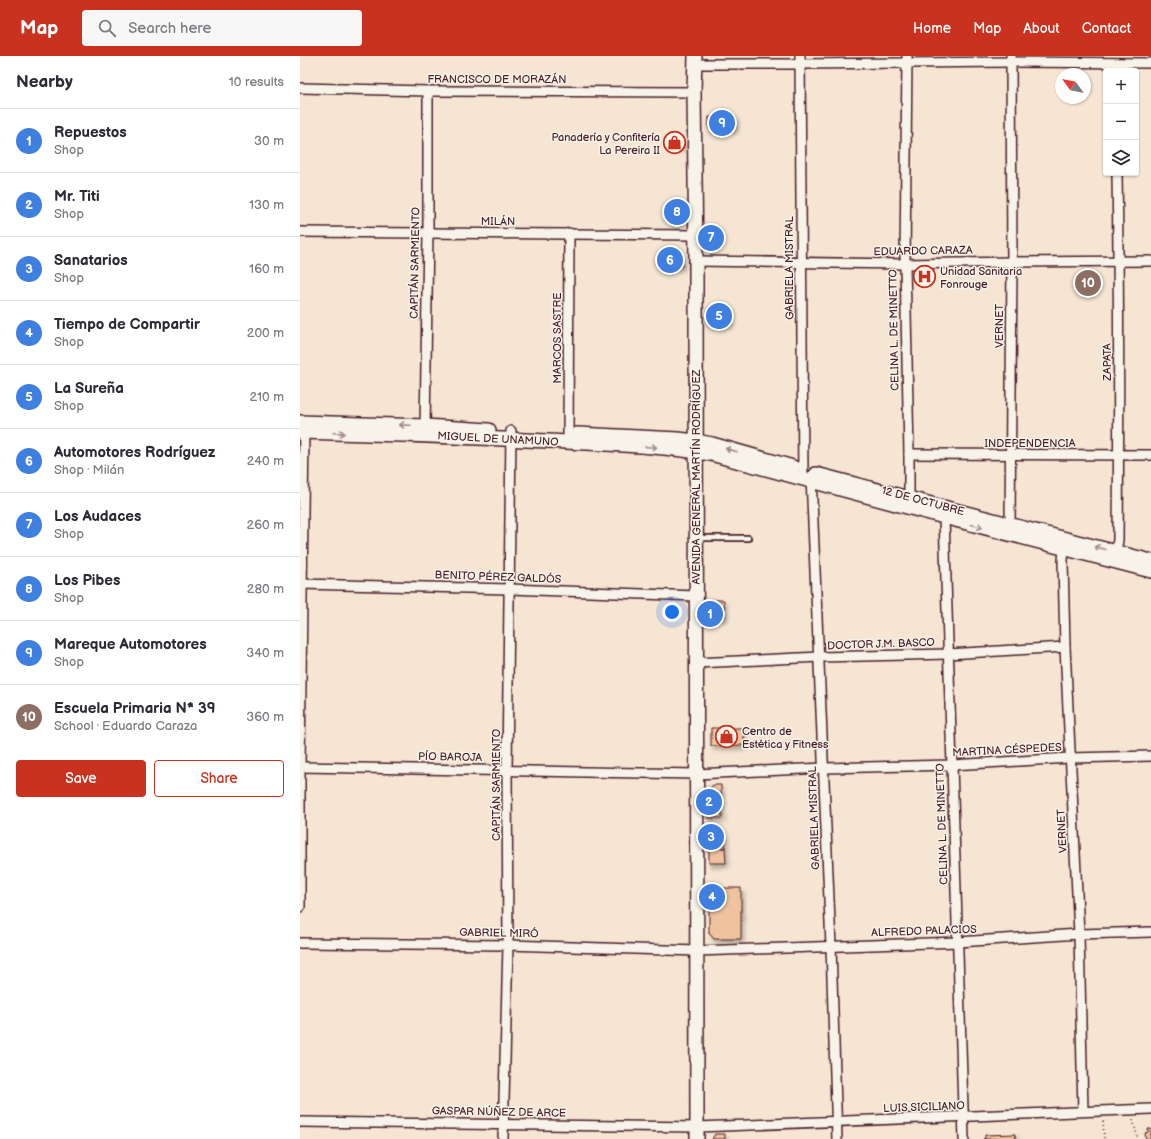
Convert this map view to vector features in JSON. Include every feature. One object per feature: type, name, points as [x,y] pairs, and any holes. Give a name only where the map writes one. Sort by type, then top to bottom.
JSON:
[{"type":"street","name":"CELINA L. DE MINETTO","points":[[906,502],[909,454],[905,264],[907,59]]},
{"type":"street","points":[[695,60],[1011,59],[1151,63]]},
{"type":"street","name":"VERNET","points":[[1010,524],[1012,262],[1011,59]]},
{"type":"street","name":"AVENIDA GENERAL MARTÍN RODRÍGUEZ","points":[[695,60],[697,1133]]},
{"type":"street","name":"GABRIELA MISTRAL","points":[[800,60],[801,263],[807,476],[820,658],[837,1139]]},
{"type":"street","name":"FRANCISCO DE MORAZÁN","points":[[300,88],[428,91],[694,92]]},
{"type":"street","name":"CAPITÁN SARMIENTO","points":[[425,431],[428,232],[428,91]]},
{"type":"street","name":"ZAPATA","points":[[1116,552],[1118,540],[1119,455],[1117,176]]},
{"type":"street","name":"MILÁN","points":[[300,232],[696,235]]},
{"type":"street","name":"MARCOS SASTRE","points":[[568,438],[570,233]]},
{"type":"street","name":"EDUARDO CARAZA","points":[[696,261],[905,264],[1151,261]]},
{"type":"street","points":[[300,907],[302,427]]},
{"type":"street","name":"MIGUEL DE UNAMUNO","points":[[302,427],[568,438],[677,449],[696,446]]},
{"type":"street","name":"CAPITÁN SARMIENTO","points":[[504,1139],[508,945],[507,770],[510,435]]},
{"type":"street","name":"12 DE OCTUBRE","points":[[696,446],[711,454],[807,476],[906,502],[1064,549],[1151,571]]},
{"type":"street","name":"INDEPENDENCIA","points":[[909,454],[1151,455]]},
{"type":"street","name":"CELINA L. DE MINETTO","points":[[945,513],[948,654],[964,1139]]},
{"type":"street","name":"12 DE OCTUBRE","points":[[945,513],[1010,524],[1151,561]]},
{"type":"street","name":"VERNET","points":[[1064,549],[1065,647],[1078,934],[1082,1111]]},
{"type":"street","name":"BENITO PÉREZ GALDÓS","points":[[301,584],[509,589],[696,596]]},
{"type":"street","name":"DOCTOR J.M. BASCO","points":[[696,663],[948,654],[1065,647]]},
{"type":"street","name":"MARTINA CÉSPEDES","points":[[696,774],[824,768],[952,765],[1070,758],[1151,756]]},
{"type":"street","name":"PÍO BAROJA","points":[[300,767],[696,774]]},
{"type":"street","name":"ALFREDO PALACIOS","points":[[697,951],[958,942],[1078,934],[1151,932]]},
{"type":"street","name":"GABRIEL MIRÓ","points":[[300,943],[508,945],[697,951]]},
{"type":"street","name":"LUIS SICILIANO","points":[[697,1133],[836,1122],[1151,1109]]},
{"type":"street","name":"GASPAR NÚÑEZ DE ARCE","points":[[300,1122],[504,1124],[697,1133]]},
{"type":"lane","points":[[696,538],[748,538]]},
{"type":"path","points":[[1130,1109],[1138,1139]]},
{"type":"path","points":[[1103,1110],[1104,1139]]},
{"type":"building","points":[[735,116],[735,129],[709,129],[709,117]]},
{"type":"building","name":"Panadería y Confitería La Pereira II","points":[[668,139],[683,139],[683,147],[668,147]]},
{"type":"building","points":[[671,204],[682,204],[682,221],[671,221]]},
{"type":"building","points":[[707,230],[715,230],[715,247],[707,247]]},
{"type":"building","points":[[658,253],[682,254],[682,266],[658,266]]},
{"type":"building","points":[[708,308],[731,309],[730,324],[707,323]]},
{"type":"building","points":[[708,600],[724,600],[725,617],[708,618]]},
{"type":"building","name":"Centro de Estética y Fitness","points":[[711,728],[744,728],[744,745],[711,746]]},
{"type":"building","points":[[713,785],[721,785],[722,818],[707,818],[707,791]]},
{"type":"building","points":[[709,834],[725,834],[725,848],[709,848]]},
{"type":"building","points":[[709,848],[725,848],[726,863],[709,863]]},
{"type":"building","points":[[709,888],[741,888],[741,939],[714,939],[709,933]]},
{"type":"building","points":[[1148,1129],[1151,1129],[1151,1139],[1146,1139],[1145,1133],[1148,1132]]},
{"type":"building","points":[[715,1134],[725,1134],[725,1139],[712,1139]]},
{"type":"building","points":[[1015,1134],[1016,1139],[983,1139],[985,1138],[985,1135]]},
{"type":"place","name":"Mareque Automotores","points":[[722,123]]},
{"type":"place","name":"Panadería y Confitería La Pereira II","points":[[675,143]]},
{"type":"place","name":"Los Pibes","points":[[677,212]]},
{"type":"place","name":"Los Audaces","points":[[711,238]]},
{"type":"place","name":"Automotores Rodríguez","points":[[670,260]]},
{"type":"place","name":"Unidad Sanitaria Fonrouge","points":[[925,277]]},
{"type":"place","name":"Escuela Primaria N* 39","points":[[1088,283]]},
{"type":"place","name":"La Sureña","points":[[719,316]]},
{"type":"place","name":"Repuestos","points":[[710,614]]},
{"type":"place","name":"Centro de Estética y Fitness","points":[[727,737]]},
{"type":"place","name":"Mr. Titi","points":[[709,802]]},
{"type":"place","name":"Sanatarios","points":[[711,837]]},
{"type":"place","name":"Tiempo de Compartir","points":[[712,897]]}]
